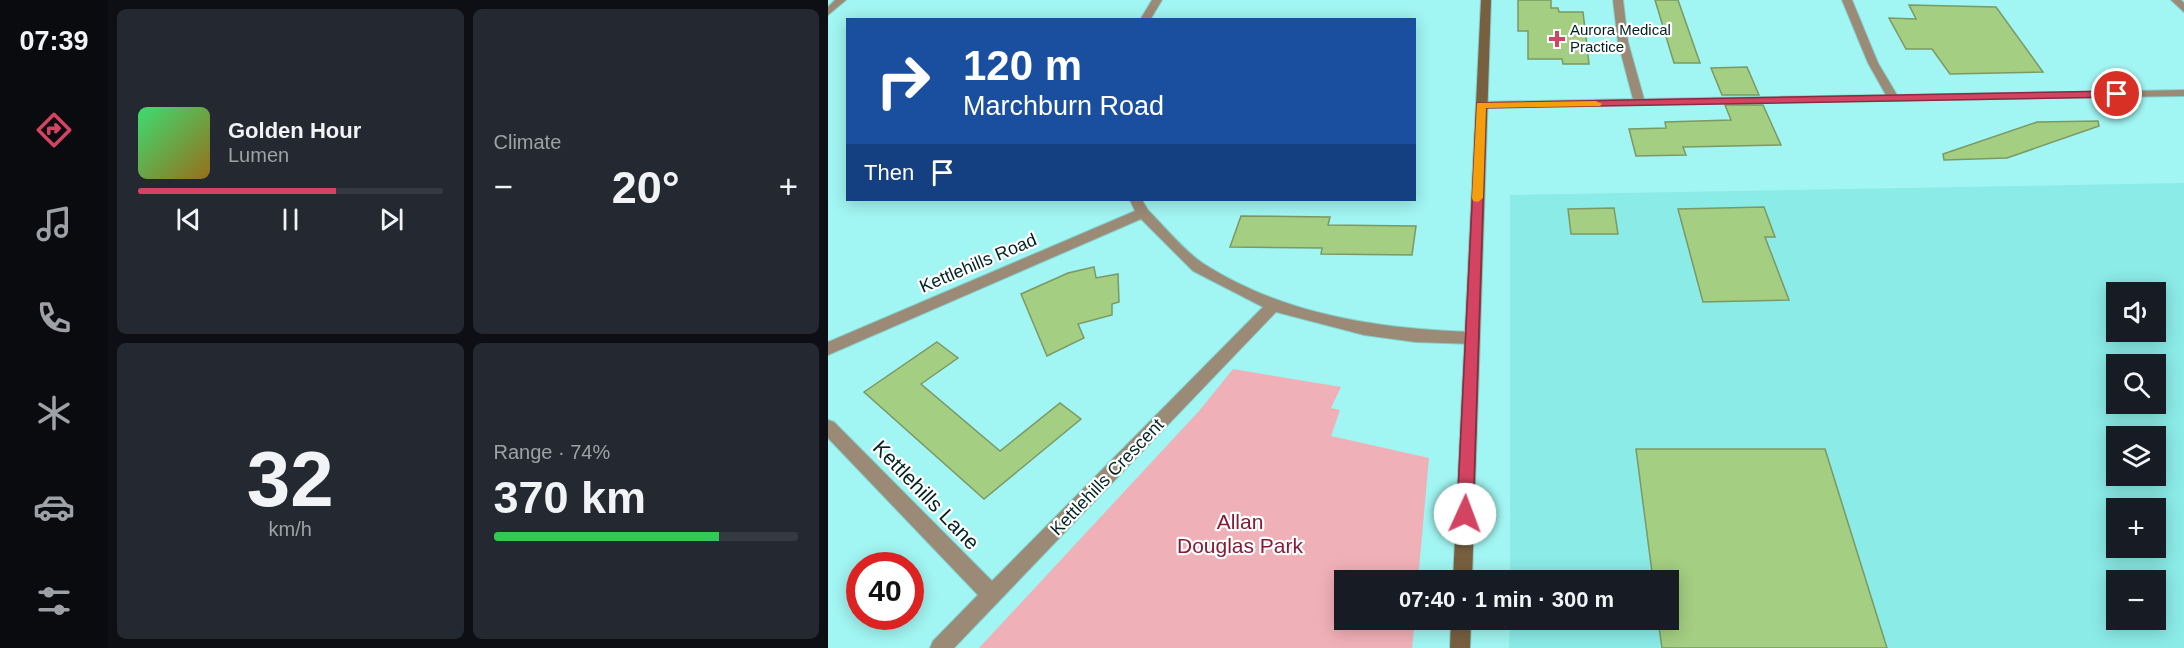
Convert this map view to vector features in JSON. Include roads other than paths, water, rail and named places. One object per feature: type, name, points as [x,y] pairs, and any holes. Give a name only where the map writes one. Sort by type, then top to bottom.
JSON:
[{"type":"street","points":[[828,12],[841,0]]},
{"type":"street","points":[[1146,18],[1157,0]]},
{"type":"street","points":[[1462,570],[1486,0]]},
{"type":"street","points":[[1618,0],[1623,42],[1640,103]]},
{"type":"street","points":[[1847,0],[1873,63],[1894,99]]},
{"type":"street","points":[[2176,0],[2184,9]]},
{"type":"street","points":[[1480,105],[2184,93]]},
{"type":"street","points":[[1137,201],[1143,213],[1198,267],[1273,306],[1364,329],[1414,336],[1472,338]]},
{"type":"street","name":"Kettlehills Road","points":[[828,349],[1143,213]]},
{"type":"street","name":"Kettlehills Crescent","points":[[940,648],[1273,306]]},
{"type":"street","name":"Kettlehills Lane","points":[[828,427],[992,595]]},
{"type":"street","points":[[1460,648],[1461,630]]},
{"type":"place","name":"Aurora Medical Practice","points":[[1557,39]]},
{"type":"park label","name":"Allan Douglas Park","points":[[1240,534]]}]
